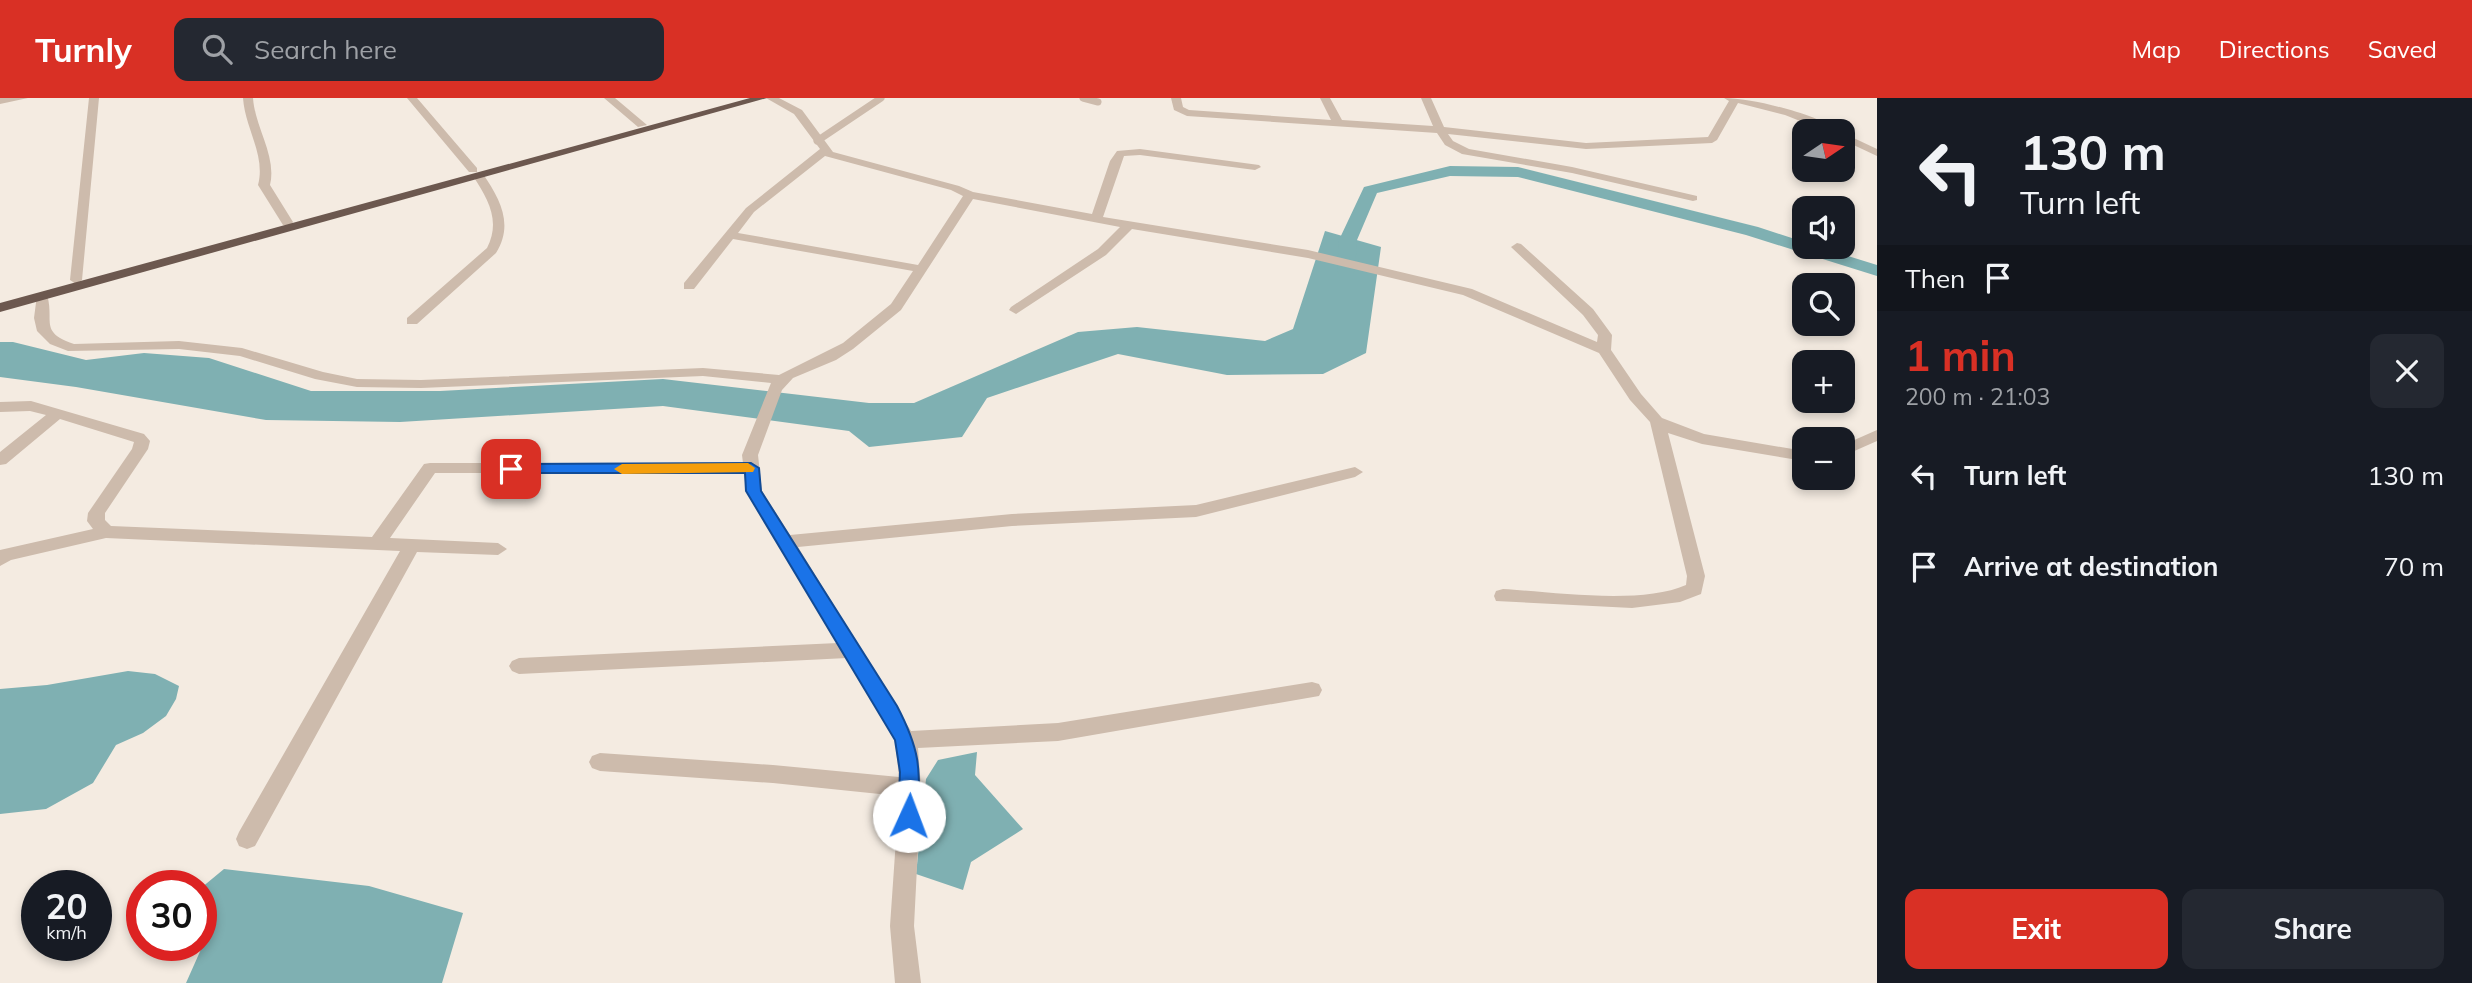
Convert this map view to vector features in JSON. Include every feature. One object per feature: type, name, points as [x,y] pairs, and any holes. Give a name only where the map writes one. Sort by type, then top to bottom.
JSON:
[{"type":"highway","points":[[0,308],[739,98]]},
{"type":"highway","points":[[0,299],[762,98]]},
{"type":"street","points":[[0,101],[23,98]]},
{"type":"street","points":[[76,280],[94,98]]},
{"type":"street","points":[[412,98],[476,173],[496,204],[500,217],[499,240],[492,250],[412,321]]},
{"type":"street","points":[[608,98],[642,125]]},
{"type":"street","points":[[771,98],[798,112],[821,146],[970,195],[1129,225],[1308,254],[1467,292],[1604,350],[1635,397],[1657,421],[1677,431],[1702,439],[1792,454]]},
{"type":"street","points":[[1176,98],[1178,108],[1187,113],[1440,130],[1586,146],[1712,140],[1732,99],[1753,100],[1804,119]]},
{"type":"street","points":[[1325,98],[1338,122]]},
{"type":"street","points":[[1426,98],[1449,143],[1466,152],[1572,170],[1693,198]]},
{"type":"street","points":[[251,99],[249,114],[268,170],[264,185],[286,222]]},
{"type":"street","points":[[1855,142],[1877,153]]},
{"type":"street","points":[[689,286],[750,210],[821,146]]},
{"type":"street","points":[[1097,218],[1115,161],[1121,153],[1140,152],[1255,167]]},
{"type":"street","points":[[42,298],[39,321],[41,329],[63,345],[74,348],[179,345],[242,352],[344,382],[435,383],[703,372],[779,384],[831,357],[884,319],[896,307],[970,195]]},
{"type":"street","points":[[1017,310],[1102,253],[1129,225]]},
{"type":"street","points":[[730,235],[920,270]]},
{"type":"street","points":[[1517,247],[1594,319],[1605,335],[1604,350]]},
{"type":"street","points":[[779,384],[751,462],[754,491],[905,740],[909,756],[910,788],[902,926],[908,983]]},
{"type":"street","points":[[0,407],[31,406],[138,437],[142,441],[141,449],[97,513],[96,521],[106,532]]},
{"type":"street","points":[[0,460],[57,414]]},
{"type":"street","points":[[1503,596],[1652,600],[1687,596],[1695,589],[1696,576],[1657,421]]},
{"type":"street","points":[[1855,445],[1877,435]]},
{"type":"street","points":[[377,544],[430,468],[751,462]]},
{"type":"street","points":[[786,542],[1012,520],[1196,511],[1355,472]]},
{"type":"street","points":[[0,560],[5,555],[106,532],[498,549]]},
{"type":"street","points":[[247,839],[412,545]]},
{"type":"street","points":[[519,667],[852,650]]},
{"type":"street","points":[[905,740],[1058,732],[1312,690]]},
{"type":"street","points":[[600,762],[773,774],[910,788]]},
{"type":"lane","points":[[821,146],[881,98]]},
{"type":"lane","points":[[1083,98],[1098,102]]},
{"type":"water","points":[[1325,231],[1381,247],[1366,353],[1323,374],[1227,375],[1118,354],[987,398],[962,437],[869,447],[849,431],[663,406],[400,422],[266,420],[76,387],[0,377],[0,342],[13,342],[86,360],[144,353],[209,358],[311,391],[440,391],[663,379],[869,403],[914,403],[1078,332],[1137,327],[1265,341],[1293,329]]},
{"type":"water","points":[[128,671],[155,674],[179,686],[176,699],[166,716],[143,733],[116,745],[93,783],[46,809],[0,814],[0,689],[47,685]]},
{"type":"water","points":[[977,752],[975,775],[1023,829],[971,862],[963,890],[916,874],[926,779],[938,760]]},
{"type":"water","points":[[224,869],[369,886],[463,913],[442,983],[186,983],[196,961],[217,961],[217,875]]},
{"type":"waterway","points":[[1346,271],[1348,240],[1370,190],[1450,171],[1518,172],[1752,231],[1877,271]]},
{"type":"slow traffic","points":[[622,469],[748,468]]},
{"type":"route","points":[[511,469],[751,468],[754,491],[890,711],[905,740],[910,772],[909,816]]}]
